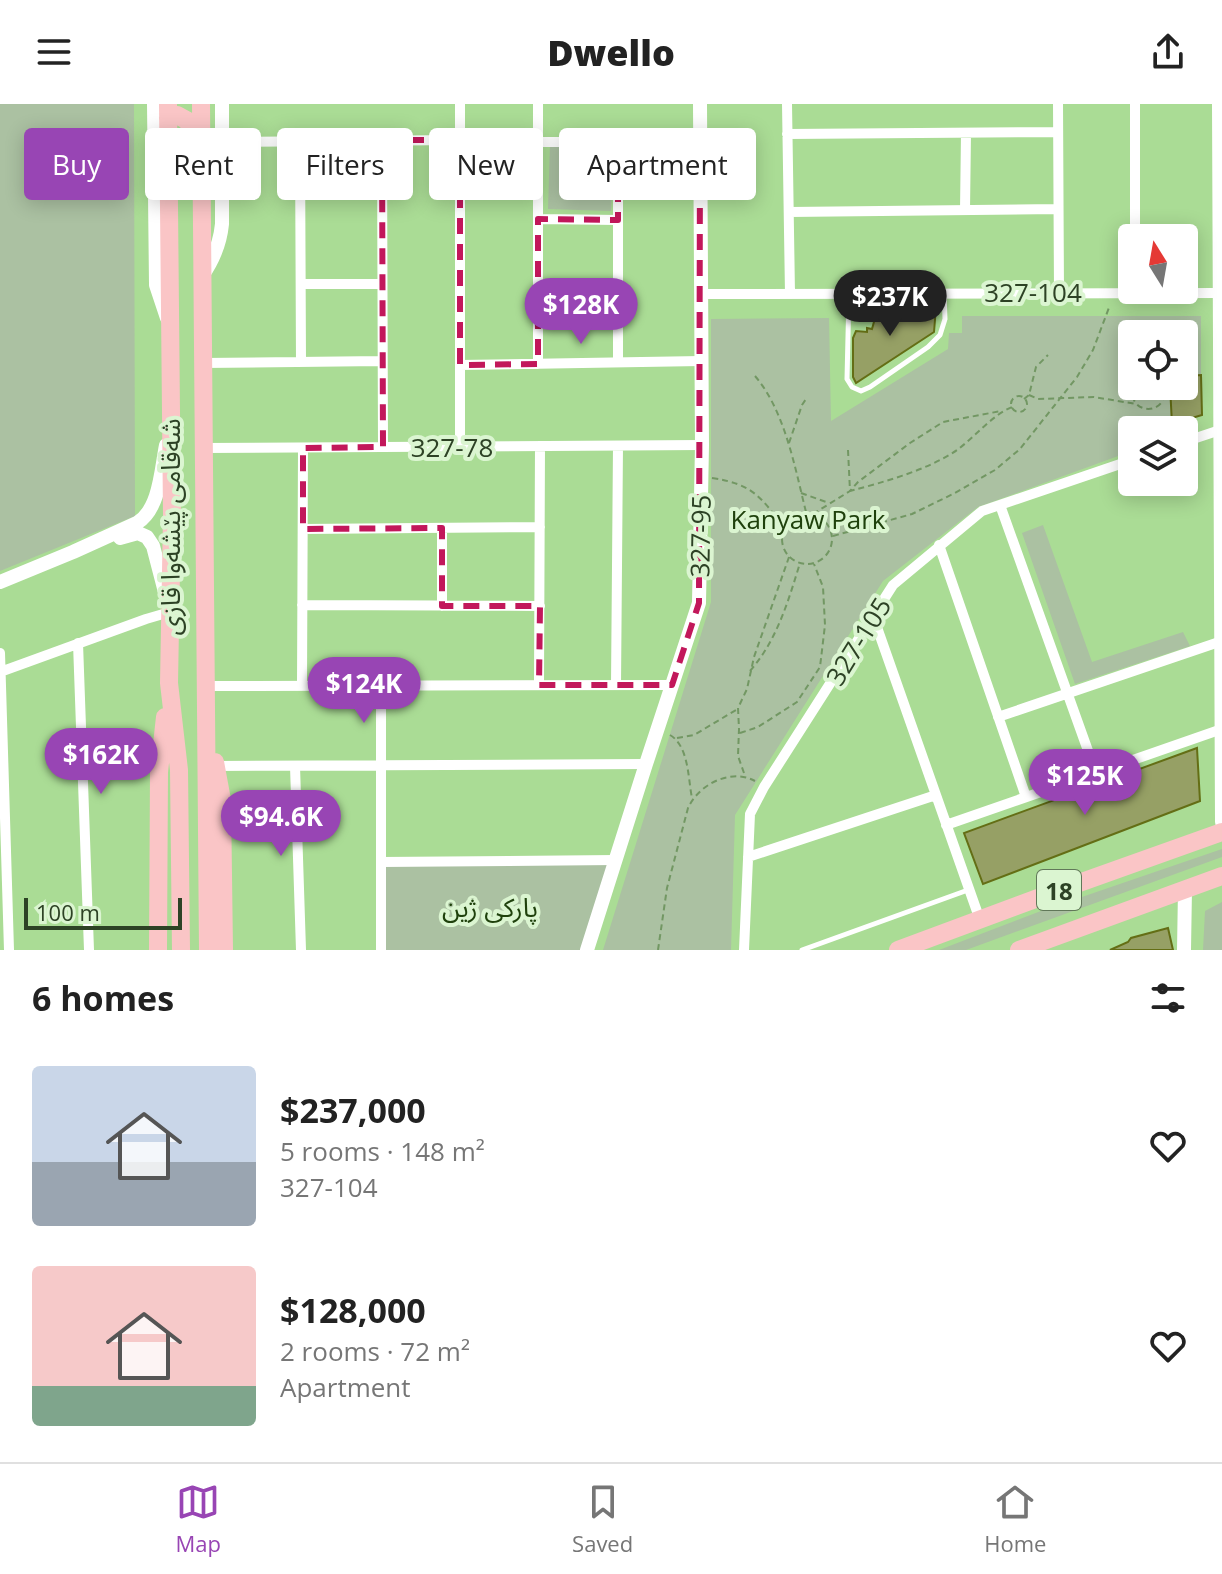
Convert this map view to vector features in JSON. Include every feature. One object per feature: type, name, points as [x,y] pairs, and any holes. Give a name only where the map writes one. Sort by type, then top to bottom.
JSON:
[{"type":"highway","name":"شەقامی پێشەوا قازی","points":[[201,104],[201,128]]},
{"type":"highway","name":"شەقامی پێشەوا قازی","points":[[168,111],[171,421],[169,683],[179,770],[181,950]]},
{"type":"highway","points":[[168,111],[188,121],[189,128]]},
{"type":"highway","name":"شەقامی پێشەوا قازی","points":[[201,200],[208,950]]},
{"type":"highway","points":[[158,950],[159,772],[169,683]]},
{"type":"highway","points":[[206,731],[222,800],[224,950]]},
{"type":"highway","name":"18","points":[[898,950],[1222,832]]},
{"type":"highway","name":"18","points":[[1019,950],[1222,876]]},
{"type":"street","points":[[154,104],[156,285],[170,326]]},
{"type":"street","points":[[222,104],[222,128]]},
{"type":"street","points":[[460,104],[460,128]]},
{"type":"street","points":[[538,104],[538,128]]},
{"type":"street","name":"327-95","points":[[700,104],[700,128]]},
{"type":"street","points":[[787,104],[790,294]]},
{"type":"street","points":[[1058,104],[1059,292]]},
{"type":"street","points":[[1135,104],[1135,224]]},
{"type":"street","points":[[1219,104],[1222,822]]},
{"type":"street","points":[[787,134],[1058,132]]},
{"type":"street","points":[[965,210],[966,133]]},
{"type":"street","points":[[202,277],[220,243],[222,200]]},
{"type":"street","points":[[300,200],[301,362]]},
{"type":"street","points":[[382,200],[383,447]]},
{"type":"street","points":[[460,200],[460,447]]},
{"type":"street","points":[[538,200],[538,364]]},
{"type":"street","points":[[618,200],[618,362]]},
{"type":"street","name":"327-95","points":[[587,950],[699,603],[701,200]]},
{"type":"street","points":[[789,212],[1058,209]]},
{"type":"street","points":[[538,219],[618,220]]},
{"type":"street","points":[[301,284],[382,284]]},
{"type":"street","name":"327-104","points":[[702,294],[1118,292]]},
{"type":"street","name":"327-104","points":[[1198,292],[1220,293]]},
{"type":"street","points":[[202,363],[382,361]]},
{"type":"street","points":[[460,365],[701,361]]},
{"type":"street","points":[[0,582],[137,523],[150,512],[171,421]]},
{"type":"street","points":[[1198,437],[1220,430]]},
{"type":"street","name":"327-78","points":[[202,448],[702,445]]},
{"type":"street","points":[[539,685],[540,446]]},
{"type":"street","points":[[616,685],[618,446]]},
{"type":"street","points":[[302,686],[303,448]]},
{"type":"street","name":"327-105","points":[[744,950],[750,814],[764,787],[893,585],[982,511],[1118,465]]},
{"type":"street","points":[[1000,505],[1096,773]]},
{"type":"street","points":[[303,529],[540,527]]},
{"type":"street","points":[[442,528],[442,606]]},
{"type":"street","points":[[0,672],[170,612],[153,546],[147,537],[133,534],[73,552]]},
{"type":"street","points":[[939,545],[1026,797]]},
{"type":"street","points":[[302,605],[540,606]]},
{"type":"street","points":[[873,616],[980,920]]},
{"type":"street","points":[[998,717],[1221,642]]},
{"type":"street","points":[[78,643],[89,950]]},
{"type":"street","points":[[0,653],[4,905],[9,950]]},
{"type":"street","points":[[381,685],[381,950]]},
{"type":"street","points":[[205,686],[672,685]]},
{"type":"street","points":[[946,825],[1222,730]]},
{"type":"street","points":[[216,766],[646,764]]},
{"type":"street","points":[[295,766],[301,950]]},
{"type":"street","points":[[748,857],[936,795]]},
{"type":"street","points":[[381,862],[616,860]]},
{"type":"street","points":[[1182,949],[1185,889]]},
{"type":"lane","points":[[849,293],[847,379],[852,387],[861,391],[935,342],[944,327],[944,293]]},
{"type":"lane","points":[[802,950],[969,890]]},
{"type":"path","points":[[833,536],[912,514],[995,470],[1020,449],[1062,398],[1093,350],[1113,292]]},
{"type":"path","points":[[1024,399],[1029,395],[1036,367],[1048,355]]},
{"type":"path","points":[[755,376],[779,418],[807,513]]},
{"type":"path","points":[[1029,395],[1038,399],[1094,397],[1136,404],[1145,409],[1156,408],[1164,400]]},
{"type":"path","points":[[1019,396],[1027,405],[1022,411],[1015,411],[1012,407],[1012,402],[1019,396]]},
{"type":"path","points":[[788,444],[806,399]]},
{"type":"path","points":[[1134,400],[1136,404]]},
{"type":"path","points":[[850,491],[910,443],[943,422],[1012,407]]},
{"type":"path","points":[[813,514],[850,491],[913,471],[955,451],[1002,411]]},
{"type":"path","points":[[848,450],[850,491]]},
{"type":"path","points":[[701,477],[743,485],[761,497],[784,527]]},
{"type":"path","points":[[801,493],[830,503]]},
{"type":"path","points":[[807,513],[824,520],[833,536],[826,557],[814,564],[800,563],[789,557],[781,536],[790,520],[807,513]]},
{"type":"path","points":[[745,776],[738,756],[738,708],[747,689],[749,672],[789,557]]},
{"type":"path","points":[[749,672],[764,655],[777,631],[800,563]]},
{"type":"path","points":[[739,734],[758,727],[797,702],[820,667],[825,625],[823,587],[814,564]]},
{"type":"path","points":[[676,739],[694,735],[738,708]]},
{"type":"path","points":[[658,728],[676,739],[685,760],[692,800]]},
{"type":"path","points":[[658,950],[667,888],[692,800],[708,785],[732,775],[745,776],[764,787]]},
{"type":"highlighted area","points":[[382,140],[460,140],[460,365],[538,364],[538,219],[618,220],[618,142],[700,142],[699,603],[672,685],[539,685],[540,606],[442,606],[442,528],[303,529],[303,448],[383,447]]},
{"type":"green space","points":[[0,104],[134,104],[135,516],[0,571]]},
{"type":"green space","points":[[550,143],[559,143],[559,200],[612,200],[611,211],[548,209]]},
{"type":"green space","name":"Kanyaw Park","points":[[962,316],[1201,316],[1201,375],[1198,375],[1198,320],[1118,320],[1118,400],[1171,400],[1171,416],[1118,416],[1118,456],[978,507],[883,581],[735,815],[731,950],[603,950],[711,602],[711,319],[829,318],[831,421],[948,349],[949,333],[962,333]]},
{"type":"green space","points":[[1043,525],[1092,662],[1183,632],[1190,646],[1075,684],[1022,533]]},
{"type":"green space","points":[[1222,849],[1222,857],[966,950],[939,950],[1041,911]]},
{"type":"green space","name":"پارکی ژین","points":[[610,863],[582,950],[384,950],[384,865]]},
{"type":"green space","points":[[1222,902],[1222,950],[1203,950],[1205,911]]},
{"type":"building","points":[[936,307],[934,332],[856,383],[853,377],[853,338],[856,331],[872,329],[877,311]]},
{"type":"building","points":[[1198,375],[1201,375],[1202,415],[1172,416],[1171,400],[1198,400]]},
{"type":"building","points":[[1197,748],[1200,801],[983,884],[964,833]]},
{"type":"building","points":[[1168,928],[1173,950],[1110,950],[1131,938]]}]
